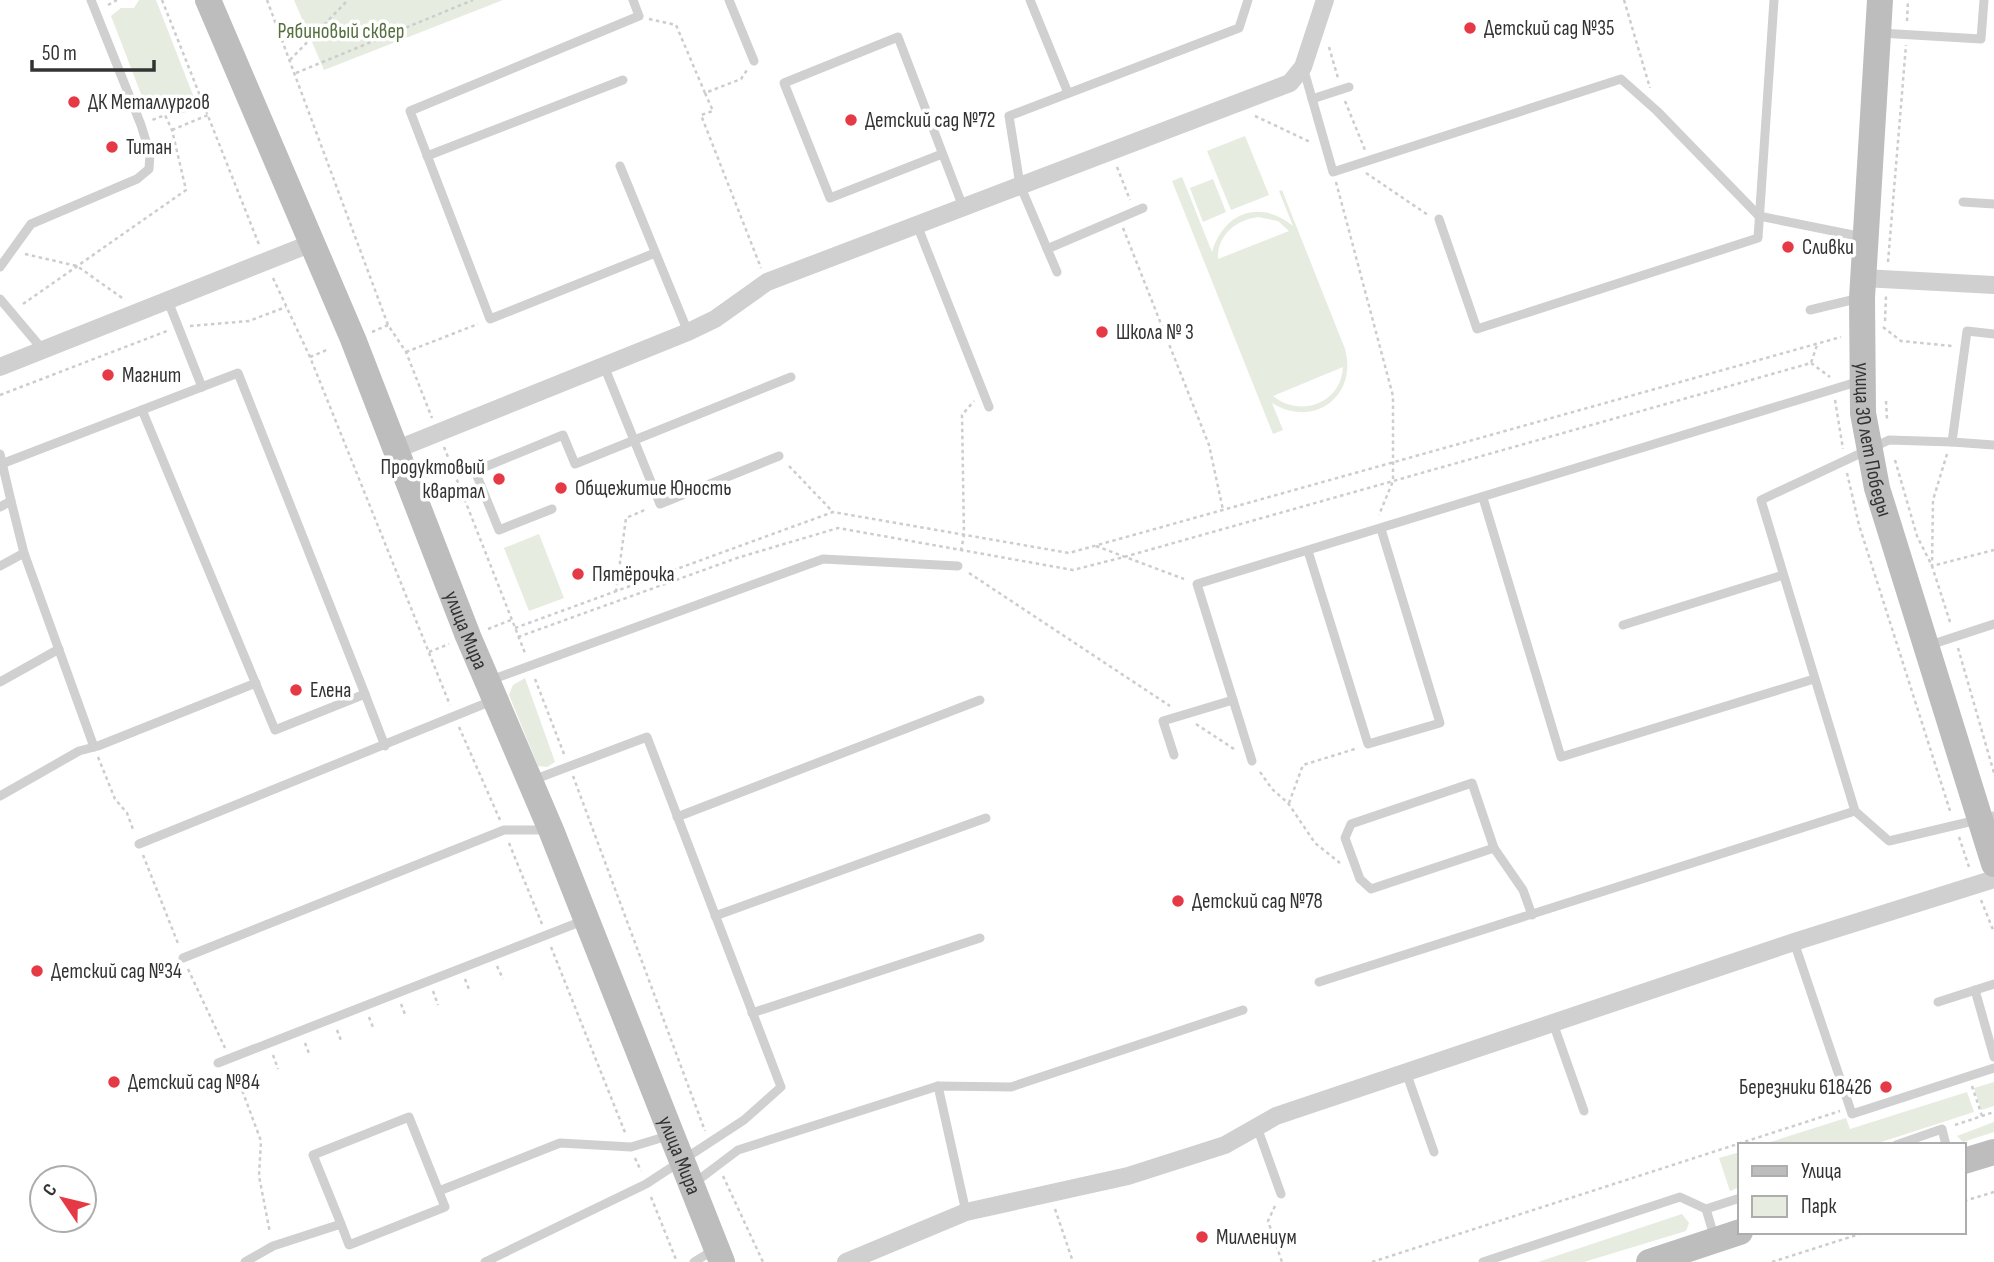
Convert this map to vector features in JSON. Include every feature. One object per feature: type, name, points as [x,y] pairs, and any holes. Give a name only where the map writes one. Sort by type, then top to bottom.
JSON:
[{"type":"main road","name":"улица Мира","points":[[208,0],[353,339],[490,691],[551,830],[682,1160],[711,1257]]},
{"type":"main road","name":"улица 30 лет Победы","points":[[1880,0],[1865,238],[1871,285],[1862,381],[1879,444],[1877,488],[1976,820],[1994,864]]},
{"type":"main road","points":[[1966,1160],[1994,1152]]},
{"type":"main road","points":[[1649,1262],[1738,1233]]},
{"type":"street","points":[[395,450],[688,332],[715,319],[767,282],[1290,83],[1303,67],[1325,0]]},
{"type":"street","points":[[0,367],[312,243]]},
{"type":"street","points":[[1871,285],[1994,285]]},
{"type":"street","points":[[846,1262],[966,1212],[1128,1176],[1225,1145],[1276,1115],[1794,942],[1994,879]]},
{"type":"lane","points":[[0,267],[31,224],[137,179],[149,169],[150,155],[141,125],[91,0]]},
{"type":"lane","points":[[633,0],[639,16],[410,111],[490,319],[655,253]]},
{"type":"lane","points":[[729,0],[754,61]]},
{"type":"lane","points":[[1030,0],[1068,93]]},
{"type":"lane","points":[[1057,272],[1020,185],[1009,116],[1239,28],[1248,0]]},
{"type":"lane","points":[[1439,219],[1477,330],[1758,237],[1774,0]]},
{"type":"lane","points":[[1878,33],[1981,39],[1984,0]]},
{"type":"lane","points":[[942,154],[831,198],[784,83],[898,37],[962,207]]},
{"type":"lane","points":[[1303,67],[1333,172],[1621,79],[1657,111],[1759,216],[1865,238]]},
{"type":"lane","points":[[428,156],[623,80]]},
{"type":"lane","points":[[1312,99],[1349,87]]},
{"type":"lane","points":[[620,166],[688,332]]},
{"type":"lane","points":[[1963,202],[1994,204]]},
{"type":"lane","points":[[1047,249],[1139,210]]},
{"type":"lane","points":[[917,225],[989,407]]},
{"type":"lane","points":[[1810,310],[1871,285]]},
{"type":"lane","points":[[0,299],[43,349]]},
{"type":"lane","points":[[168,301],[202,387]]},
{"type":"lane","points":[[1952,442],[1967,331],[1994,334]]},
{"type":"lane","points":[[604,366],[660,504],[779,456]]},
{"type":"lane","points":[[94,747],[24,553],[2,459],[238,373],[385,746]]},
{"type":"lane","points":[[552,509],[499,530],[475,471],[563,435],[575,464],[791,376]]},
{"type":"lane","points":[[1252,761],[1198,584],[1862,381]]},
{"type":"lane","points":[[142,410],[275,730],[365,694]]},
{"type":"lane","points":[[1976,820],[1889,841],[1855,811],[1761,500],[1879,444],[1994,444]]},
{"type":"lane","points":[[1483,498],[1562,757],[1815,678]]},
{"type":"lane","points":[[0,507],[11,501]]},
{"type":"lane","points":[[1308,551],[1368,744],[1440,723],[1376,530]]},
{"type":"lane","points":[[0,566],[24,553]]},
{"type":"lane","points":[[139,844],[455,718],[490,691],[530,666],[823,559],[958,566]]},
{"type":"lane","points":[[1623,625],[1783,575]]},
{"type":"lane","points":[[1925,647],[1994,624]]},
{"type":"lane","points":[[0,682],[59,649]]},
{"type":"lane","points":[[0,796],[79,751],[256,683]]},
{"type":"lane","points":[[677,817],[980,700]]},
{"type":"lane","points":[[1174,755],[1163,721],[1233,700]]},
{"type":"lane","points":[[485,1262],[646,1184],[744,1120],[781,1087],[647,737],[531,781]]},
{"type":"lane","points":[[1494,848],[1371,888],[1360,879],[1345,838],[1351,824],[1472,783],[1494,848],[1523,890],[1532,915]]},
{"type":"lane","points":[[1320,982],[1855,811]]},
{"type":"lane","points":[[715,916],[986,817]]},
{"type":"lane","points":[[183,958],[504,830],[551,830]]},
{"type":"lane","points":[[219,1063],[586,920]]},
{"type":"lane","points":[[752,1013],[980,937]]},
{"type":"lane","points":[[1794,942],[1852,1114],[1994,1068]]},
{"type":"lane","points":[[1938,1002],[1994,984]]},
{"type":"lane","points":[[1975,990],[1994,1057]]},
{"type":"lane","points":[[691,1185],[738,1150],[938,1086],[1012,1087],[1243,1010]]},
{"type":"lane","points":[[1553,1023],[1584,1111]]},
{"type":"lane","points":[[1406,1072],[1434,1152]]},
{"type":"lane","points":[[938,1086],[966,1212]]},
{"type":"lane","points":[[409,1117],[445,1207],[349,1245],[341,1224],[313,1155],[409,1117]]},
{"type":"lane","points":[[1257,1127],[1280,1194]]},
{"type":"lane","points":[[1902,1143],[1941,1129],[1945,1143]]},
{"type":"lane","points":[[439,1191],[560,1143],[631,1147],[672,1135]]},
{"type":"lane","points":[[1483,1262],[1680,1198],[1706,1209],[1738,1199]]},
{"type":"lane","points":[[1706,1209],[1715,1240]]},
{"type":"lane","points":[[245,1262],[273,1246],[341,1224]]},
{"type":"path","points":[[162,0],[262,250]]},
{"type":"path","points":[[267,0],[388,325],[406,352],[569,766],[710,1143]]},
{"type":"path","points":[[290,60],[348,0]]},
{"type":"path","points":[[296,72],[473,0]]},
{"type":"path","points":[[1624,0],[1657,111]]},
{"type":"path","points":[[1884,339],[1885,327],[1871,285],[1907,34],[1908,0]]},
{"type":"path","points":[[639,16],[676,25],[713,111],[701,115],[767,282]]},
{"type":"path","points":[[705,93],[741,79],[754,61]]},
{"type":"path","points":[[172,130],[209,114]]},
{"type":"path","points":[[11,312],[186,190],[172,130],[165,115]]},
{"type":"path","points":[[1111,150],[1139,210]]},
{"type":"path","points":[[1333,172],[1394,396],[1393,481],[1376,530]]},
{"type":"path","points":[[1119,219],[1209,444],[1223,510]]},
{"type":"path","points":[[11,251],[77,266],[141,312]]},
{"type":"path","points":[[269,268],[310,357],[677,1262]]},
{"type":"path","points":[[0,395],[177,327],[248,321],[286,307]]},
{"type":"path","points":[[406,352],[490,319]]},
{"type":"path","points":[[368,333],[388,325]]},
{"type":"path","points":[[1872,326],[1885,327],[1901,341],[1966,347]]},
{"type":"path","points":[[515,628],[833,512],[1069,553],[1843,337]]},
{"type":"path","points":[[1811,363],[1817,344]]},
{"type":"path","points":[[310,357],[329,349]]},
{"type":"path","points":[[1811,363],[1832,379],[1844,460],[1859,525],[1976,820],[1975,885],[1994,932]]},
{"type":"path","points":[[518,637],[737,558],[838,528],[1073,570],[1811,363]]},
{"type":"path","points":[[982,390],[962,415],[964,535],[958,566],[1252,761],[1272,789],[1288,803],[1315,843],[1360,879]]},
{"type":"path","points":[[1886,400],[1879,444],[1916,536],[1932,566],[1994,773]]},
{"type":"path","points":[[1932,566],[1933,500],[1941,467],[1952,442]]},
{"type":"path","points":[[779,456],[833,512]]},
{"type":"path","points":[[616,592],[626,518],[660,504]]},
{"type":"path","points":[[1096,546],[1198,584]]},
{"type":"path","points":[[1932,566],[1994,550]]},
{"type":"path","points":[[488,629],[511,620]]},
{"type":"path","points":[[429,652],[451,643]]},
{"type":"path","points":[[1288,803],[1303,765],[1368,744]]},
{"type":"path","points":[[94,747],[115,799],[127,813],[183,958],[230,1059],[261,1141],[259,1175],[273,1246]]},
{"type":"path","points":[[1968,1076],[1982,1116]]},
{"type":"path","points":[[1742,1143],[1850,1108]]},
{"type":"path","points":[[1941,1129],[1994,1112]]},
{"type":"path","points":[[1373,1262],[1738,1144]]},
{"type":"path","points":[[718,1164],[763,1262]]},
{"type":"path","points":[[1966,1200],[1994,1192]]},
{"type":"path","points":[[1050,1194],[1073,1262]]},
{"type":"path","points":[[1280,1194],[1268,1221],[1282,1262]]},
{"type":"path","points":[[1772,1262],[1860,1234]]},
{"type":"green space","points":[[139,0],[156,0],[198,108],[180,114],[162,103],[146,107],[111,16],[121,8],[134,8]]},
{"type":"green space","name":"Рябиновый сквер","points":[[294,0],[503,0],[324,70]]},
{"type":"green space","points":[[1245,136],[1269,195],[1231,210],[1207,151]]},
{"type":"green space","points":[[1182,177],[1212,252],[1225,227],[1245,214],[1268,213],[1293,226],[1279,191],[1282,190],[1345,349],[1347,366],[1345,381],[1339,394],[1317,410],[1288,410],[1272,403],[1283,430],[1273,434],[1172,181]],"holes":[[[1258,217],[1278,221],[1289,231],[1218,259],[1221,243],[1229,230],[1242,221]],[[1343,367],[1341,380],[1335,390],[1317,404],[1295,406],[1273,396]]]},
{"type":"green space","points":[[1213,179],[1226,212],[1203,222],[1190,188]]},
{"type":"green space","points":[[539,534],[564,598],[529,611],[504,548]]},
{"type":"green space","points":[[525,678],[555,762],[547,767],[538,766],[509,695],[513,685]]},
{"type":"green space","points":[[1994,1082],[1994,1106],[1981,1110],[1974,1088]]},
{"type":"green space","points":[[1967,1092],[1974,1112],[1878,1143],[1767,1143],[1846,1118],[1850,1129]]},
{"type":"green space","points":[[1994,1122],[1994,1132],[1963,1142],[1957,1136]]},
{"type":"green space","points":[[1738,1153],[1738,1188],[1730,1191],[1719,1158]]},
{"type":"green space","points":[[1682,1214],[1689,1223],[1686,1231],[1584,1262],[1538,1262]]},
{"type":"place","name":"Детский сад №35","points":[[1470,28]]},
{"type":"place","name":"ДК Металлургов","points":[[74,102]]},
{"type":"place","name":"Детский сад №72","points":[[851,120]]},
{"type":"place","name":"Титан","points":[[112,147]]},
{"type":"place","name":"Сливки","points":[[1788,247]]},
{"type":"place","name":"Школа № 3","points":[[1102,332]]},
{"type":"place","name":"Магнит","points":[[108,375]]},
{"type":"place","name":"Продуктовый квартал","points":[[499,479]]},
{"type":"place","name":"Общежитие Юность","points":[[561,488]]},
{"type":"place","name":"Пятёрочка","points":[[578,574]]},
{"type":"place","name":"Елена","points":[[296,690]]},
{"type":"place","name":"Детский сад №78","points":[[1178,901]]},
{"type":"place","name":"Детский сад №34","points":[[37,971]]},
{"type":"place","name":"Детский сад №84","points":[[114,1082]]},
{"type":"place","name":"Березники 618426","points":[[1886,1087]]},
{"type":"place","name":"Миллениум","points":[[1202,1237]]}]
